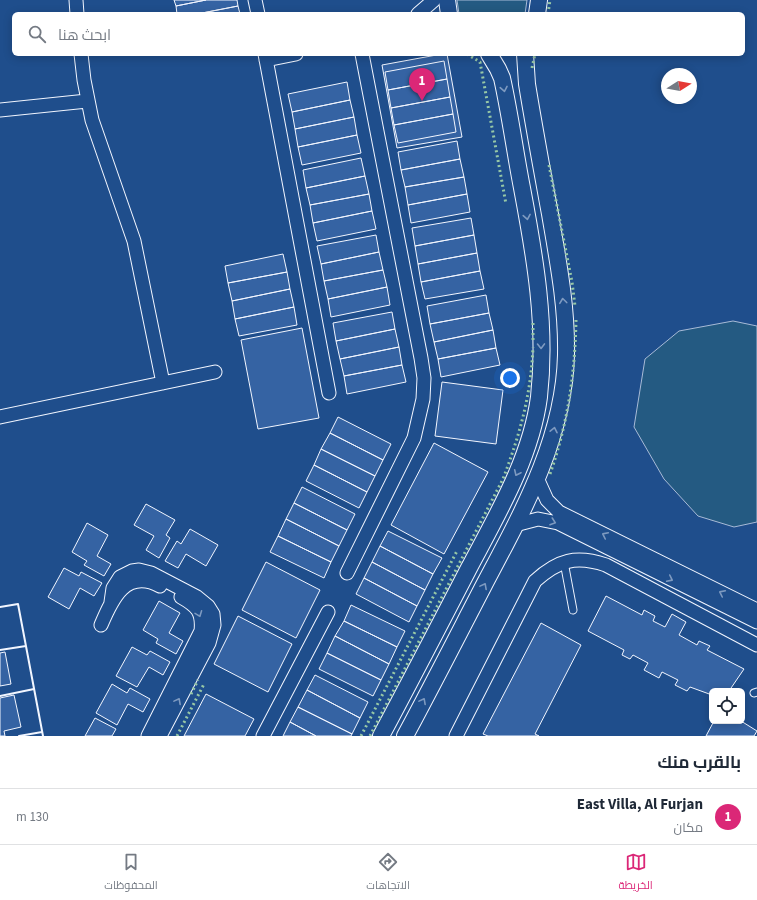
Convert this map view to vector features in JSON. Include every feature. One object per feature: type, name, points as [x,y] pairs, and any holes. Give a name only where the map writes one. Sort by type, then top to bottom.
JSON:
[{"type":"street","points":[[76,0],[77,12]]},
{"type":"street","points":[[255,0],[258,12]]},
{"type":"street","points":[[420,12],[434,0]]},
{"type":"street","points":[[447,0],[449,12]]},
{"type":"street","points":[[537,12],[539,0]]},
{"type":"street","points":[[81,56],[87,101],[98,138],[134,241],[163,383]]},
{"type":"street","points":[[276,56],[266,57],[329,393]]},
{"type":"street","points":[[347,573],[414,438],[420,420],[423,392],[421,358],[362,56]]},
{"type":"street","points":[[381,736],[498,514],[530,438],[538,398],[541,358],[541,316],[536,264],[502,78],[490,56]]},
{"type":"street","points":[[405,736],[515,525],[537,478],[553,438],[561,397],[566,356],[565,314],[559,266],[526,78],[525,56]]},
{"type":"street","points":[[0,110],[87,101]]},
{"type":"street","points":[[0,417],[215,372]]},
{"type":"street","points":[[537,478],[547,500],[559,512],[757,610]]},
{"type":"street","points":[[515,525],[538,519],[558,523],[757,622]]},
{"type":"street","points":[[456,736],[535,581],[548,569],[564,562],[578,559],[592,560],[606,565],[757,645]]},
{"type":"street","points":[[101,625],[111,602],[113,588],[120,577],[132,571],[139,570],[151,573],[197,597],[208,606],[213,614],[214,625],[209,642],[160,736]]},
{"type":"street","points":[[111,602],[126,585],[138,581],[151,581],[193,604],[201,616],[201,632],[199,638],[148,736]]},
{"type":"street","points":[[263,736],[328,612]]},
{"type":"lane","points":[[564,562],[573,610]]},
{"type":"shaded area","points":[[457,0],[527,0],[525,12],[459,12]]},
{"type":"shaded area","points":[[733,321],[757,326],[757,522],[734,527],[698,516],[664,479],[634,427],[645,359],[679,331]]},
{"type":"building","points":[[174,0],[206,0],[176,6]]},
{"type":"building","points":[[206,0],[237,0],[238,6],[207,12],[177,12],[176,6]]},
{"type":"building","points":[[238,6],[240,12],[207,12]]},
{"type":"building","points":[[431,56],[447,56],[462,137],[397,148],[382,65]]},
{"type":"building","points":[[444,61],[447,79],[388,90],[385,72]]},
{"type":"building","points":[[447,79],[450,97],[391,108],[388,90]]},
{"type":"building","points":[[347,82],[350,100],[292,112],[288,94]]},
{"type":"building","points":[[450,97],[453,114],[394,125],[391,108]]},
{"type":"building","points":[[350,100],[354,117],[295,129],[292,112]]},
{"type":"building","points":[[453,114],[456,132],[398,143],[394,125]]},
{"type":"building","points":[[354,117],[357,135],[298,147],[295,129]]},
{"type":"building","points":[[357,135],[361,153],[302,165],[298,147]]},
{"type":"building","points":[[457,141],[460,159],[401,170],[398,152]]},
{"type":"building","points":[[361,158],[365,176],[306,188],[303,170]]},
{"type":"building","points":[[460,159],[464,177],[405,187],[401,170]]},
{"type":"building","points":[[365,176],[369,194],[310,205],[306,188]]},
{"type":"building","points":[[464,177],[467,194],[408,205],[405,187]]},
{"type":"building","points":[[369,194],[372,211],[313,223],[310,205]]},
{"type":"building","points":[[467,194],[470,212],[411,223],[408,205]]},
{"type":"building","points":[[372,211],[376,229],[317,241],[313,223]]},
{"type":"building","points":[[471,218],[474,235],[415,246],[412,228]]},
{"type":"building","points":[[376,235],[379,252],[321,264],[317,246]]},
{"type":"building","points":[[474,235],[477,253],[418,264],[415,246]]},
{"type":"building","points":[[379,252],[383,270],[324,281],[321,264]]},
{"type":"building","points":[[477,253],[480,271],[421,282],[418,264]]},
{"type":"building","points":[[283,254],[287,272],[228,283],[225,266]]},
{"type":"building","points":[[383,270],[387,287],[328,299],[324,281]]},
{"type":"building","points":[[480,271],[484,289],[425,299],[421,282]]},
{"type":"building","points":[[287,272],[290,289],[232,301],[228,283]]},
{"type":"building","points":[[387,287],[390,305],[331,317],[328,299]]},
{"type":"building","points":[[290,289],[294,307],[235,319],[232,301]]},
{"type":"building","points":[[486,295],[489,313],[430,324],[427,306]]},
{"type":"building","points":[[294,307],[297,325],[239,336],[235,319]]},
{"type":"building","points":[[392,312],[395,329],[336,341],[333,323]]},
{"type":"building","points":[[489,313],[493,330],[434,342],[430,324]]},
{"type":"building","points":[[302,328],[319,418],[258,429],[241,340]]},
{"type":"building","points":[[395,329],[399,347],[340,359],[336,341]]},
{"type":"building","points":[[493,330],[496,348],[438,359],[434,342]]},
{"type":"building","points":[[399,347],[402,365],[344,376],[340,359]]},
{"type":"building","points":[[496,348],[500,365],[441,377],[438,359]]},
{"type":"building","points":[[402,365],[406,382],[347,394],[344,376]]},
{"type":"building","points":[[442,382],[503,390],[496,444],[435,436]]},
{"type":"building","points":[[338,417],[391,444],[383,460],[330,433]]},
{"type":"building","points":[[330,433],[383,460],[375,476],[321,449]]},
{"type":"building","points":[[434,443],[488,472],[444,554],[391,525]]},
{"type":"building","points":[[321,449],[375,476],[367,492],[314,465]]},
{"type":"building","points":[[314,465],[367,492],[359,508],[306,481]]},
{"type":"building","points":[[302,487],[355,514],[347,530],[294,503]]},
{"type":"building","points":[[294,503],[347,530],[339,546],[286,519]]},
{"type":"building","points":[[146,504],[175,520],[166,535],[170,538],[159,558],[146,550],[154,536],[134,525]]},
{"type":"building","points":[[286,519],[339,546],[331,562],[278,536]]},
{"type":"building","points":[[87,523],[108,535],[97,556],[111,564],[104,576],[84,565],[87,561],[72,552]]},
{"type":"building","points":[[190,529],[218,545],[206,566],[186,554],[178,568],[165,561],[177,541],[181,544]]},
{"type":"building","points":[[388,531],[442,558],[433,574],[380,546]]},
{"type":"building","points":[[278,536],[331,562],[324,578],[270,552]]},
{"type":"building","points":[[380,546],[433,574],[425,590],[372,562]]},
{"type":"building","points":[[266,562],[320,590],[296,638],[242,610]]},
{"type":"building","points":[[372,562],[425,590],[417,606],[364,578]]},
{"type":"building","points":[[64,568],[79,576],[81,572],[102,583],[94,596],[80,588],[69,609],[48,597]]},
{"type":"building","points":[[364,578],[417,606],[409,622],[356,594]]},
{"type":"building","points":[[606,596],[642,615],[644,610],[655,616],[653,621],[665,627],[672,614],[686,622],[679,635],[697,645],[699,641],[710,646],[707,650],[744,669],[731,688],[709,688],[709,694],[690,687],[687,691],[675,685],[678,680],[662,672],[659,678],[644,670],[648,663],[633,655],[630,659],[622,655],[624,650],[588,631]]},
{"type":"building","points":[[159,601],[180,613],[169,633],[183,641],[176,654],[156,643],[158,639],[143,630]]},
{"type":"building","points":[[351,605],[405,631],[397,647],[344,621]]},
{"type":"building","points":[[238,616],[292,644],[268,692],[214,664]]},
{"type":"building","points":[[344,621],[397,647],[389,664],[335,636]]},
{"type":"building","points":[[541,623],[581,645],[535,734],[539,736],[488,736],[483,734]]},
{"type":"building","points":[[335,636],[389,664],[381,680],[327,653]]},
{"type":"building","points":[[132,647],[147,655],[150,651],[170,662],[163,675],[149,667],[137,687],[116,676]]},
{"type":"building","points":[[5,652],[11,684],[0,686],[0,653]]},
{"type":"building","points":[[327,653],[381,680],[373,696],[319,669]]},
{"type":"building","points":[[315,675],[368,702],[360,718],[307,690]]},
{"type":"building","points":[[112,684],[127,693],[130,688],[150,699],[143,712],[128,704],[117,725],[96,713]]},
{"type":"building","points":[[307,690],[360,718],[352,734],[298,707]]},
{"type":"building","points":[[206,694],[254,719],[245,736],[184,736]]},
{"type":"building","points":[[14,695],[21,727],[4,731],[5,736],[0,736],[0,698]]},
{"type":"building","points":[[298,707],[352,734],[351,736],[316,736],[290,722]]},
{"type":"building","points":[[95,718],[116,729],[112,736],[85,736]]},
{"type":"building","points":[[290,722],[316,736],[283,736]]},
{"type":"building","points":[[712,724],[745,724],[757,731],[754,736],[706,736]]},
{"type":"hedge","points":[[548,12],[550,0]]},
{"type":"hedge","points":[[470,56],[480,62],[506,204]]},
{"type":"hedge","points":[[532,68],[535,56]]},
{"type":"hedge","points":[[549,165],[572,282],[575,306]]},
{"type":"hedge","points":[[550,474],[562,436],[566,417],[572,379],[576,320]]},
{"type":"hedge","points":[[533,323],[533,341]]},
{"type":"hedge","points":[[370,736],[503,479],[515,446],[524,414],[530,382],[533,347]]},
{"type":"hedge","points":[[361,736],[457,551]]},
{"type":"hedge","points":[[191,694],[198,680]]},
{"type":"hedge","points":[[177,736],[204,684]]},
{"type":"wall","points":[[0,607],[18,604],[43,736]]},
{"type":"wall","points":[[0,650],[26,646]]},
{"type":"wall","points":[[0,696],[34,689]]},
{"type":"wall","points":[[19,736],[42,732]]},
{"type":"place","name":"East Villa, Al Furjan","points":[[422,101]]}]
